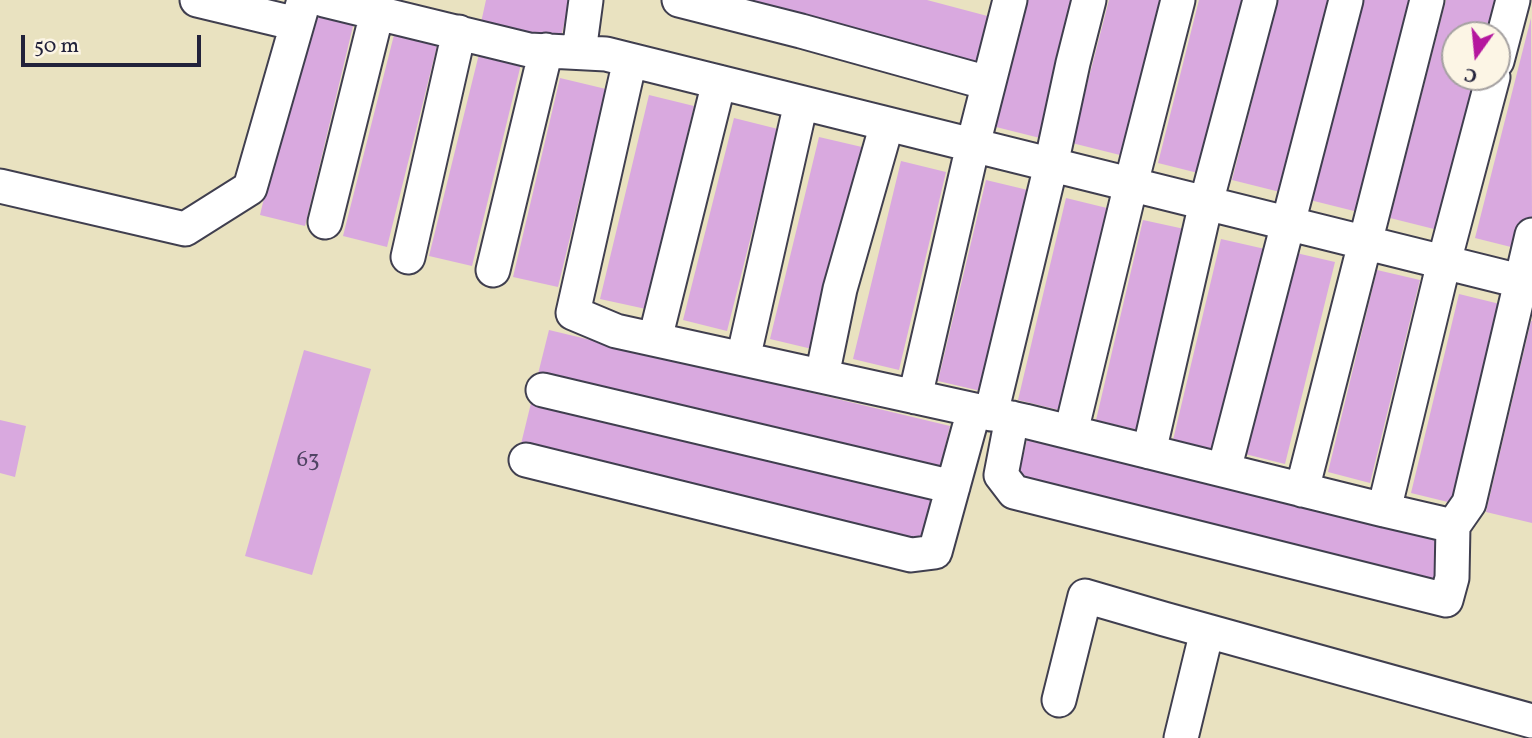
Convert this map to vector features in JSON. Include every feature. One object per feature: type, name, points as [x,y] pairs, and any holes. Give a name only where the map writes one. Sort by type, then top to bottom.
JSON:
[{"type":"lane","points":[[0,186],[185,229],[250,188],[300,12],[197,0]]},
{"type":"lane","points":[[324,0],[529,50],[606,54],[1526,283]]},
{"type":"lane","points":[[579,52],[586,0]]},
{"type":"lane","points":[[679,0],[988,83]]},
{"type":"lane","points":[[915,397],[973,145],[1010,0]]},
{"type":"lane","points":[[526,460],[911,555],[935,552],[953,487],[992,414],[1089,0]]},
{"type":"lane","points":[[1071,432],[1130,184],[1178,0]]},
{"type":"lane","points":[[1149,452],[1206,203],[1260,0]]},
{"type":"lane","points":[[1224,470],[1346,0]]},
{"type":"lane","points":[[1303,490],[1427,0]]},
{"type":"lane","points":[[1507,21],[1513,0]]},
{"type":"lane","points":[[325,222],[377,13]]},
{"type":"lane","points":[[408,257],[458,32]]},
{"type":"lane","points":[[493,270],[546,50]]},
{"type":"lane","points":[[630,60],[573,313],[616,331],[1071,432],[1453,526]]},
{"type":"lane","points":[[655,339],[719,82]]},
{"type":"lane","points":[[1384,510],[1444,262],[1489,91]]},
{"type":"lane","points":[[743,359],[801,103]]},
{"type":"lane","points":[[822,376],[840,289],[887,124]]},
{"type":"lane","points":[[992,414],[1001,475],[1014,492],[1446,600],[1452,578],[1453,526],[1469,503],[1526,283],[1532,235]]},
{"type":"lane","points":[[543,390],[953,487]]},
{"type":"lane","points":[[1059,699],[1085,596],[1532,721]]},
{"type":"lane","points":[[1181,738],[1207,631]]},
{"type":"building","points":[[486,0],[570,0],[559,45],[480,27]]},
{"type":"building","points":[[749,0],[927,0],[995,18],[983,63]]},
{"type":"building","points":[[1024,0],[1075,0],[1040,138],[992,126]]},
{"type":"building","points":[[1109,0],[1160,0],[1120,155],[1072,143]]},
{"type":"building","points":[[1199,0],[1250,0],[1206,175],[1158,163]]},
{"type":"building","points":[[1278,0],[1329,0],[1280,192],[1232,180]]},
{"type":"building","points":[[1361,0],[1412,0],[1358,212],[1310,200]]},
{"type":"building","points":[[1446,0],[1497,0],[1492,21],[1441,21],[1441,91],[1473,91],[1438,230],[1390,218]]},
{"type":"building","points":[[308,12],[354,22],[305,226],[260,215]]},
{"type":"building","points":[[1531,18],[1532,216],[1523,250],[1475,238]]},
{"type":"building","points":[[394,35],[437,46],[387,247],[343,236]]},
{"type":"building","points":[[479,54],[521,64],[472,266],[429,256]]},
{"type":"building","points":[[560,78],[606,89],[558,287],[513,277]]},
{"type":"building","points":[[649,95],[694,106],[646,309],[600,299]]},
{"type":"building","points":[[734,118],[778,129],[727,331],[683,320]]},
{"type":"building","points":[[819,137],[862,147],[812,349],[770,339]]},
{"type":"building","points":[[901,161],[946,172],[899,370],[853,359]]},
{"type":"building","points":[[986,180],[1032,191],[985,392],[938,381]]},
{"type":"building","points":[[1066,198],[1111,209],[1063,411],[1018,400]]},
{"type":"building","points":[[1143,220],[1189,230],[1142,431],[1096,420]]},
{"type":"building","points":[[1221,239],[1265,249],[1218,450],[1173,440]]},
{"type":"building","points":[[1292,252],[1335,262],[1285,464],[1241,453]]},
{"type":"building","points":[[1377,270],[1420,280],[1370,483],[1328,472]]},
{"type":"building","points":[[1459,294],[1504,305],[1456,504],[1411,493]]},
{"type":"building","points":[[1532,321],[1532,523],[1486,512]]},
{"type":"building","points":[[549,330],[950,426],[939,471],[538,374]]},
{"type":"building","points":[[304,350],[371,369],[312,575],[245,556]]},
{"type":"building","points":[[532,399],[933,496],[922,541],[521,444]]},
{"type":"building","points":[[0,420],[26,426],[15,477],[0,473]]},
{"type":"building","points":[[1027,440],[1448,542],[1437,587],[1016,485]]}]
